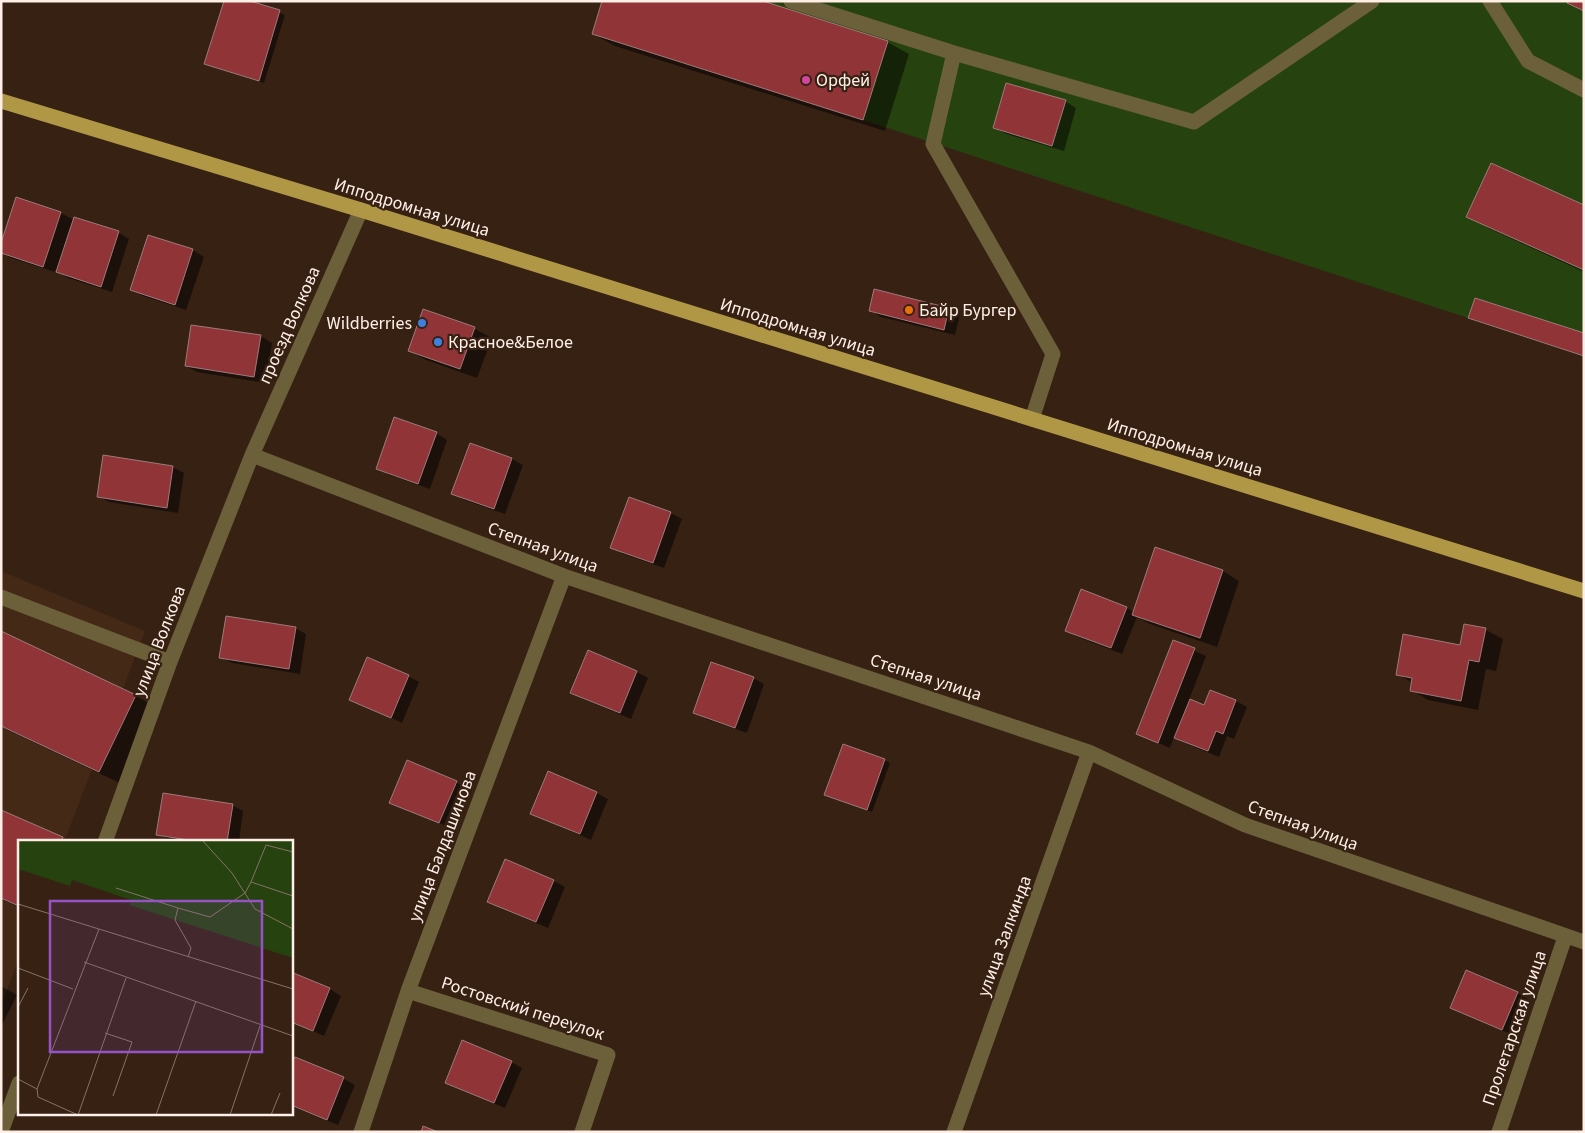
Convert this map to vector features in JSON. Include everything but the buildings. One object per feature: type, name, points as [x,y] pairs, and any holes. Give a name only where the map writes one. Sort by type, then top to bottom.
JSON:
[{"type":"main road","name":"Ипподромная улица","points":[[1,101],[360,210],[1584,591]]},
{"type":"street","points":[[791,1],[954,53],[1194,122],[1372,1]]},
{"type":"street","points":[[1490,1],[1528,61],[1584,90]]},
{"type":"street","points":[[954,53],[933,144],[1053,354],[1032,419]]},
{"type":"street","name":"проезд Волкова","points":[[252,456],[360,210]]},
{"type":"street","name":"Степная улица","points":[[252,456],[564,576],[1089,752],[1245,826],[1584,942]]},
{"type":"street","name":"улица Волкова","points":[[106,840],[170,662],[252,456]]},
{"type":"street","name":"улица Балдашинова","points":[[360,1132],[408,991],[564,576]]},
{"type":"street","points":[[1,596],[170,662]]},
{"type":"street","name":"улица Залкинда","points":[[954,1132],[1089,752]]},
{"type":"street","name":"Пролетарская улица","points":[[1499,1132],[1565,937]]},
{"type":"street","name":"Ростовский переулок","points":[[408,991],[608,1055],[582,1132]]},
{"type":"street","points":[[1,1132],[18,1086]]},
{"type":"shaded area","points":[[1,571],[145,631],[65,840],[18,840],[18,962],[1,1005]]},
{"type":"green space","points":[[602,1],[1584,1],[1584,356],[863,120],[592,34]]},
{"type":"place","name":"Орфей","points":[[806,80]]},
{"type":"place","name":"Байр Бургер","points":[[909,310]]},
{"type":"place","name":"Wildberries","points":[[422,323]]},
{"type":"place","name":"Красное&Белое","points":[[438,342]]}]
